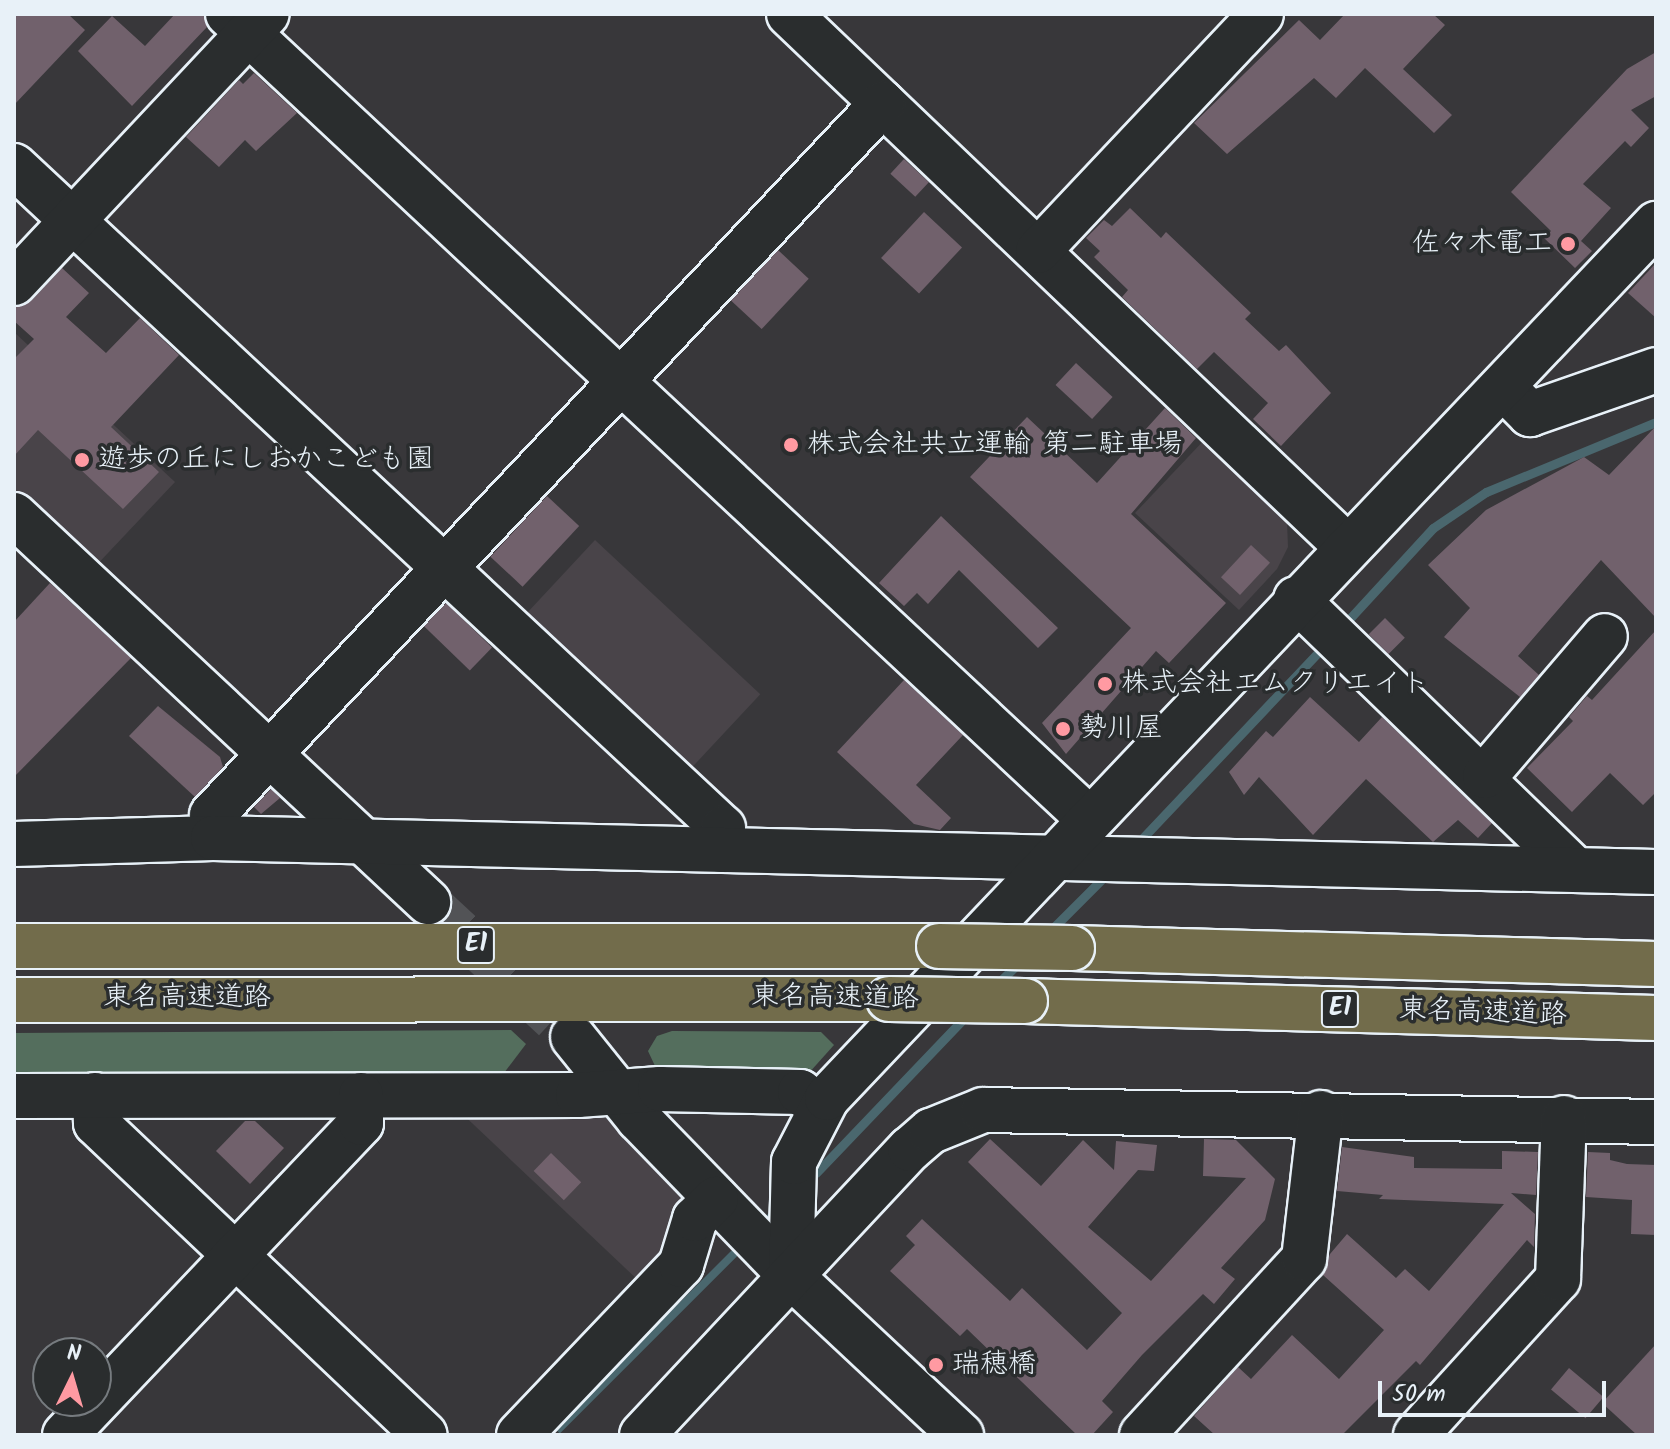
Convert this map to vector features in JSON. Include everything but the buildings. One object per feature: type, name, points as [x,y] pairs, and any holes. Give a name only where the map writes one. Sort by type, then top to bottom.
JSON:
[{"type":"highway","name":"東名高速道路","points":[[14,946],[939,946],[1656,964]]},
{"type":"highway","name":"東名高速道路","points":[[14,1000],[889,999],[1656,1018]]},
{"type":"street","points":[[789,14],[1346,546]]},
{"type":"street","points":[[1038,251],[1261,14]]},
{"type":"street","points":[[14,283],[73,221],[248,20],[621,381],[1075,842]]},
{"type":"street","points":[[213,838],[212,815],[883,103]]},
{"type":"street","points":[[14,166],[723,828],[722,850]]},
{"type":"street","points":[[784,1254],[794,1162],[820,1107],[1075,842],[1315,617],[1346,546],[1504,388],[1656,224]]},
{"type":"street","points":[[1504,388],[1530,414],[1656,370]]},
{"type":"street","points":[[14,515],[428,902]]},
{"type":"street","points":[[1315,617],[1485,776],[1575,869]]},
{"type":"street","points":[[1485,776],[1605,636]]},
{"type":"street","points":[[14,844],[213,838],[722,850],[1075,842],[1132,856],[1656,872]]},
{"type":"street","points":[[573,1037],[618,1092],[727,1210],[784,1254],[961,1435]]},
{"type":"street","points":[[14,1096],[800,1092],[820,1107]]},
{"type":"street","points":[[95,1095],[96,1123],[425,1435]]},
{"type":"street","points":[[65,1435],[361,1123],[361,1095]]},
{"type":"street","points":[[642,1435],[784,1254],[931,1131],[983,1110],[1321,1113],[1656,1122]]},
{"type":"street","points":[[1142,1435],[1304,1259],[1321,1113]]},
{"type":"street","points":[[1416,1435],[1558,1279],[1564,1118]]},
{"type":"street","points":[[519,1435],[681,1265],[695,1219],[727,1210]]},
{"type":"shaded area","name":"遊歩の丘にしおかこども園","points":[[14,332],[175,482],[91,571],[14,499]]},
{"type":"shaded area","points":[[1208,436],[1275,500],[1287,522],[1288,547],[1277,569],[1239,610],[1135,513]]},
{"type":"shaded area","points":[[595,540],[760,694],[684,776],[519,622]]},
{"type":"shaded area","points":[[603,1106],[683,1197],[675,1235],[641,1283],[455,1107]]},
{"type":"green space","points":[[511,1030],[526,1044],[501,1077],[14,1080],[14,1033]]},
{"type":"green space","points":[[672,1031],[821,1032],[834,1045],[808,1074],[670,1074],[655,1066],[648,1051],[657,1036]]},
{"type":"water","points":[[820,1162],[826,1168],[560,1434],[554,1428]]},
{"type":"waterway","points":[[1341,628],[1433,528],[1486,492],[1656,422]]},
{"type":"waterway","points":[[1135,846],[1325,645]]},
{"type":"waterway","points":[[1047,934],[1107,874]]},
{"type":"waterway","points":[[996,985],[1020,962]]},
{"type":"waterway","points":[[816,1173],[966,1016]]},
{"type":"tunnel","points":[[428,902],[554,1019]]},
{"type":"place","name":"佐々木電工","points":[[1568,244]]},
{"type":"place","name":"株式会社共立運輸 第二駐車場","points":[[791,445]]},
{"type":"place","name":"遊歩の丘にしおかこども園","points":[[82,460]]},
{"type":"place","name":"株式会社エムクリエイト","points":[[1105,684]]},
{"type":"place","name":"勢川屋","points":[[1063,729]]},
{"type":"place","name":"瑞穂橋","points":[[936,1365]]}]
